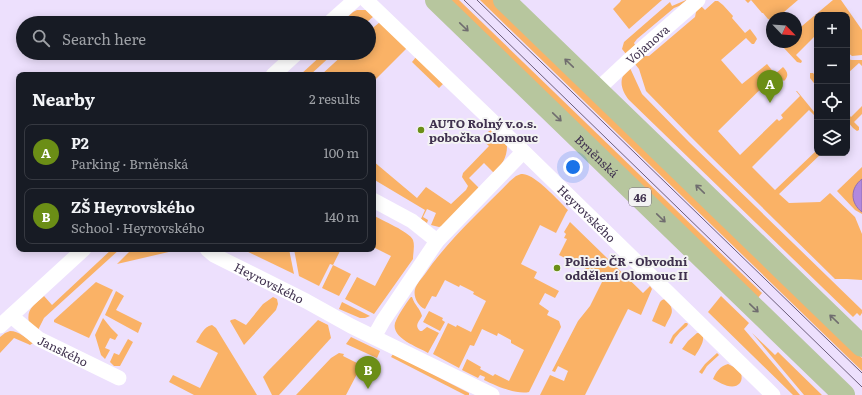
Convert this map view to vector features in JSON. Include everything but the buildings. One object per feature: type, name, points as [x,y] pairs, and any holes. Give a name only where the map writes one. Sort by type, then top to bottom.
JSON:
[{"type":"main road","name":"Brněnská","points":[[436,0],[844,395]]},
{"type":"main road","points":[[504,0],[862,346]]},
{"type":"street","points":[[337,16],[355,0]]},
{"type":"street","points":[[366,0],[523,152],[437,241],[383,321],[374,337]]},
{"type":"street","name":"Vojanova","points":[[598,90],[628,61],[698,0]]},
{"type":"street","points":[[276,72],[289,60]]},
{"type":"street","name":"Heyrovského","points":[[523,152],[773,395]]},
{"type":"street","points":[[376,202],[412,221],[437,241]]},
{"type":"street","name":"Janského","points":[[81,252],[5,321],[119,378]]},
{"type":"street","name":"Heyrovského","points":[[210,252],[374,337],[492,395]]},
{"type":"shaded area","points":[[447,0],[459,0],[762,293],[757,299]]},
{"type":"shaded area","points":[[480,0],[493,0],[862,358],[862,371]]},
{"type":"shaded area","points":[[621,0],[662,0],[629,29],[613,9]]},
{"type":"shaded area","points":[[686,0],[674,8],[637,39],[634,43],[635,45],[626,54],[622,49],[624,42],[670,2],[672,6]]},
{"type":"shaded area","points":[[751,0],[798,0],[784,12],[766,12],[766,17]]},
{"type":"shaded area","points":[[833,0],[841,0],[849,12],[819,12]]},
{"type":"shaded area","points":[[715,1],[718,1],[733,16],[732,18],[745,33],[750,29],[757,39],[754,44],[752,44],[746,38],[721,60],[742,84],[767,64],[775,74],[783,67],[787,74],[784,81],[776,74],[718,131],[740,155],[777,119],[779,121],[783,118],[781,115],[800,96],[797,91],[814,112],[814,115],[809,110],[752,167],[775,190],[814,153],[814,156],[819,156],[779,194],[789,203],[820,202],[830,193],[855,217],[862,234],[862,280],[835,279],[646,91],[639,69],[635,64],[644,56],[649,56],[695,17],[696,12],[701,6],[705,10]]},
{"type":"shaded area","points":[[357,10],[366,10],[374,16],[349,16]]},
{"type":"shaded area","points":[[850,13],[862,30],[862,55],[852,56],[850,54]]},
{"type":"shaded area","points":[[814,16],[814,37],[796,55],[802,61],[801,63],[797,62],[784,48],[802,48],[802,26]]},
{"type":"shaded area","points":[[380,22],[407,48],[376,79],[376,72],[324,72],[337,60],[376,60],[376,25]]},
{"type":"shaded area","points":[[416,57],[444,83],[439,88],[412,62]]},
{"type":"shaded area","points":[[316,60],[326,60],[313,72],[303,72]]},
{"type":"shaded area","points":[[850,60],[862,60],[862,66],[859,63],[850,71]]},
{"type":"shaded area","points":[[630,68],[642,94],[689,142],[862,310],[860,316],[857,313],[853,317],[629,100],[622,86],[622,79]]},
{"type":"shaded area","points":[[810,73],[813,73],[814,83],[810,78]]},
{"type":"shaded area","points":[[862,106],[862,114],[854,122],[859,127],[859,130],[857,131],[850,124],[850,116],[851,117]]},
{"type":"shaded area","points":[[492,130],[507,146],[504,161],[494,173],[484,163],[469,178],[479,188],[442,226],[439,227],[431,225],[436,213],[427,209],[423,217],[428,220],[427,223],[421,219],[425,210],[376,181],[376,164],[417,198],[426,187],[451,204],[466,190],[468,186],[462,177],[463,173],[489,146],[481,139]]},
{"type":"shaded area","points":[[862,167],[862,214],[855,210],[837,191]]},
{"type":"shaded area","points":[[521,174],[532,177],[568,210],[556,233],[540,225],[521,264],[537,272],[534,278],[559,291],[555,298],[545,293],[539,304],[549,311],[547,315],[559,321],[561,327],[529,392],[524,393],[500,387],[484,380],[485,377],[480,375],[478,378],[462,370],[467,359],[481,367],[480,369],[493,376],[495,374],[509,381],[524,350],[511,343],[511,340],[498,333],[497,336],[482,329],[474,346],[470,345],[459,368],[433,354],[448,323],[456,327],[457,325],[471,332],[486,301],[473,294],[474,292],[445,280],[436,297],[432,296],[425,309],[420,306],[415,295],[416,287],[444,249],[510,181]]},
{"type":"shaded area","points":[[862,179],[862,212],[855,204],[853,196],[855,187]]},
{"type":"shaded area","points":[[376,216],[407,233],[411,237],[414,247],[413,259],[374,314],[345,299],[357,277],[375,286],[391,256],[376,248]]},
{"type":"shaded area","points":[[570,222],[643,293],[650,286],[652,289],[641,315],[628,309],[585,395],[540,395],[550,375],[564,381],[568,371],[558,366],[555,372],[552,371],[578,321],[590,306],[604,278],[559,255],[567,239],[564,238],[566,234],[564,232]]},
{"type":"shaded area","points":[[109,252],[117,252],[44,318],[38,330],[29,323],[28,318],[30,311],[44,296],[52,305]]},
{"type":"shaded area","points":[[129,252],[169,252],[117,264]]},
{"type":"shaded area","points":[[248,252],[290,252],[294,274]]},
{"type":"shaded area","points":[[295,252],[340,252],[333,265],[330,264],[319,286],[299,276]]},
{"type":"shaded area","points":[[333,265],[351,274],[339,296],[322,288]]},
{"type":"shaded area","points":[[96,282],[113,290],[89,338],[54,322],[54,320]]},
{"type":"shaded area","points":[[116,291],[124,296],[116,310],[142,323],[138,333],[105,315]]},
{"type":"shaded area","points":[[721,296],[749,323],[744,329],[800,395],[793,395],[708,312]]},
{"type":"shaded area","points":[[273,297],[277,299],[278,304],[276,310],[244,345],[230,321],[235,319],[246,325],[263,304]]},
{"type":"shaded area","points":[[411,297],[422,316],[417,327],[418,329],[422,331],[427,327],[439,333],[428,353],[401,338],[395,328],[395,323],[398,317]]},
{"type":"shaded area","points":[[665,299],[671,307],[672,313],[665,327],[652,321],[660,302]]},
{"type":"shaded area","points":[[342,302],[370,316],[360,318],[339,309]]},
{"type":"shaded area","points":[[429,311],[443,318],[442,320],[445,322],[440,331],[423,322]]},
{"type":"shaded area","points":[[103,318],[118,335],[115,340],[110,338],[105,348],[110,350],[105,359],[101,355],[95,335]]},
{"type":"shaded area","points":[[318,320],[328,325],[331,338],[279,395],[272,395],[263,377]]},
{"type":"shaded area","points":[[685,323],[688,324],[687,326],[675,338],[672,344],[669,343],[673,335]]},
{"type":"shaded area","points":[[212,325],[216,328],[257,395],[194,395],[169,382],[173,375],[200,388],[218,353],[196,342],[204,329]]},
{"type":"shaded area","points":[[10,331],[19,333],[33,343],[30,345],[14,338],[0,353],[0,337]]},
{"type":"shaded area","points":[[697,333],[703,336],[703,339],[695,356],[682,349]]},
{"type":"shaded area","points":[[752,333],[775,355],[778,352],[822,395],[804,395]]},
{"type":"shaded area","points":[[351,337],[380,351],[377,358],[346,344]]},
{"type":"shaded area","points":[[128,339],[133,342],[120,366],[114,366],[110,362],[114,353],[119,355]]},
{"type":"shaded area","points":[[339,353],[344,354],[343,356],[371,370],[367,379],[357,374],[346,395],[296,395],[331,358]]},
{"type":"shaded area","points":[[717,353],[719,355],[707,366],[702,374],[699,372],[705,364]]},
{"type":"shaded area","points":[[393,354],[469,393],[469,395],[465,395],[391,357]]},
{"type":"shaded area","points":[[728,364],[741,373],[741,381],[737,385],[726,386],[713,379],[715,374],[723,366]]},
{"type":"tram line","points":[[464,0],[862,387]]},
{"type":"tram line","points":[[477,0],[862,373]]},
{"type":"place","name":"P2","points":[[770,103]]},
{"type":"place","name":"AUTO Rolný v.o.s. pobočka Olomouc","points":[[421,130]]},
{"type":"place","name":"Policie ČR - Obvodní oddělení Olomouc II","points":[[557,268]]},
{"type":"place","name":"ZŠ Heyrovského","points":[[368,389]]}]
